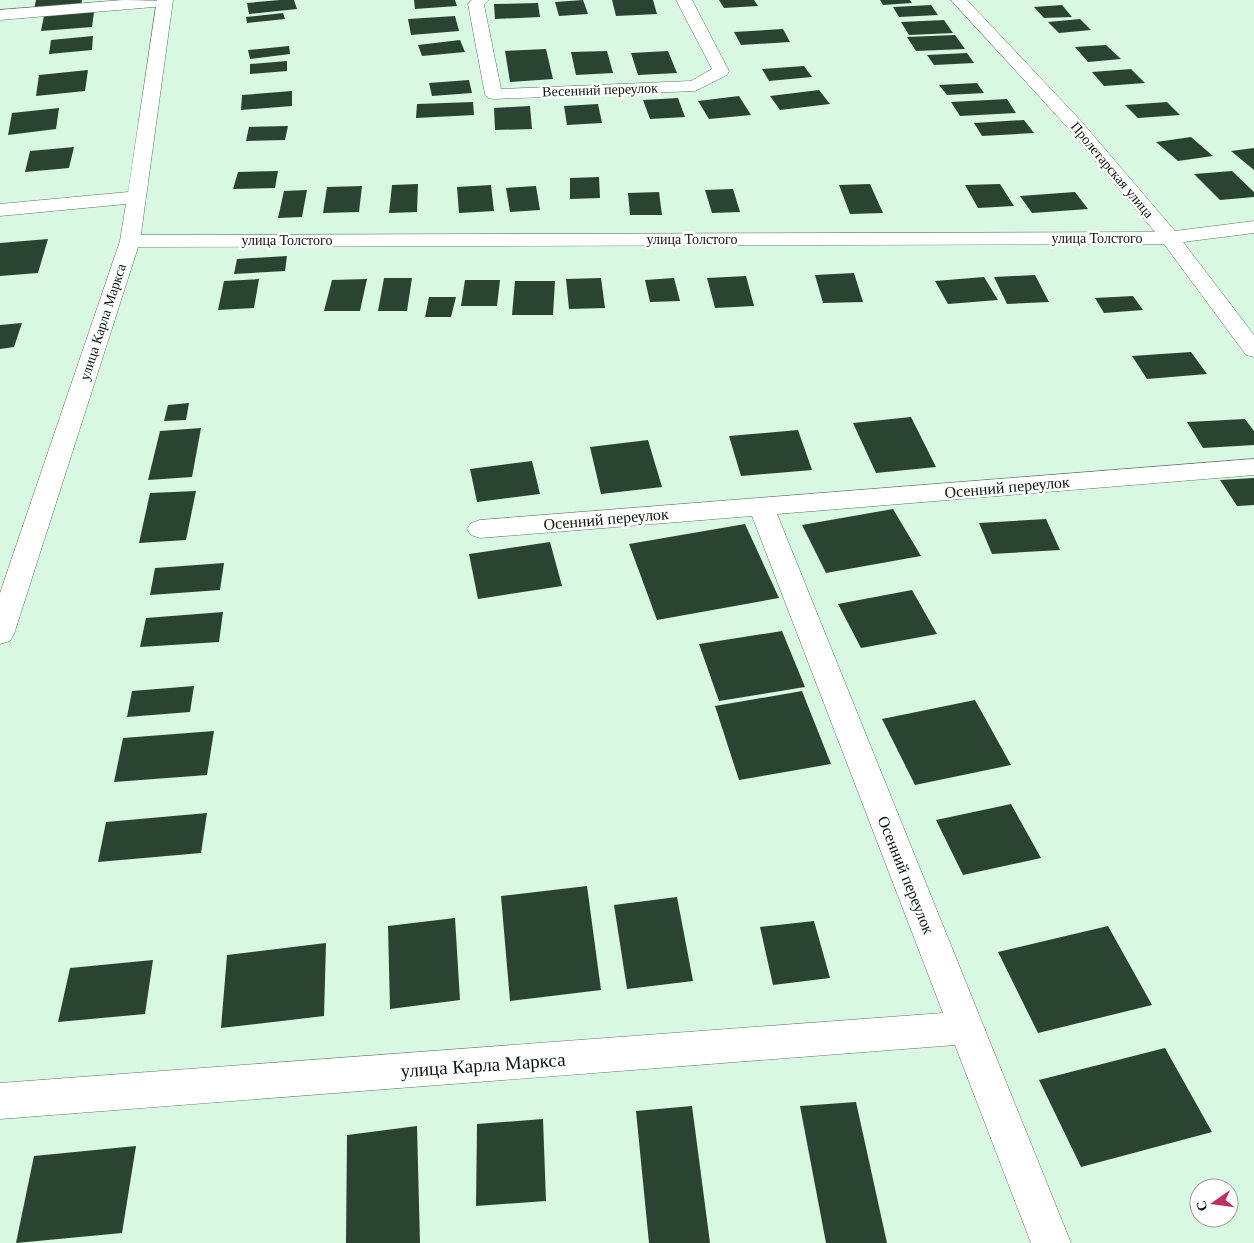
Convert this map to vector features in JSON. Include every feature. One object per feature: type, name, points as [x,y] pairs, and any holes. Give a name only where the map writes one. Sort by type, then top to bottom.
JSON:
[{"type":"street","name":"Весенний переулок","points":[[481,0],[476,4],[494,94],[695,86],[721,71],[684,0]]},
{"type":"street","name":"Пролетарская улица","points":[[959,0],[1075,125],[1170,238],[1254,350]]},
{"type":"street","points":[[0,15],[165,1]]},
{"type":"street","name":"улица Карла Маркса","points":[[0,634],[130,241],[165,1]]},
{"type":"street","points":[[0,210],[137,197]]},
{"type":"street","name":"улица Толстого","points":[[130,241],[1170,238],[1254,227]]},
{"type":"street","name":"Осенний переулок","points":[[480,529],[1254,468]]},
{"type":"street","name":"Осенний переулок","points":[[761,506],[1052,1243]]},
{"type":"street","name":"улица Карла Маркса","points":[[0,1101],[967,1028]]},
{"type":"building","points":[[36,0],[82,0],[81,5],[34,9]]},
{"type":"building","points":[[294,0],[297,9],[249,14],[247,3]]},
{"type":"building","points":[[414,0],[455,0],[457,6],[415,9]]},
{"type":"building","points":[[583,0],[588,14],[559,16],[555,2]]},
{"type":"building","points":[[612,0],[653,0],[657,14],[616,16]]},
{"type":"building","points":[[719,0],[754,0],[758,6],[724,8]]},
{"type":"building","points":[[880,0],[910,0],[912,3],[883,5]]},
{"type":"building","points":[[538,3],[540,17],[495,19],[494,4]]},
{"type":"building","points":[[931,5],[938,15],[899,17],[893,7]]},
{"type":"building","points":[[1062,5],[1072,17],[1044,18],[1034,7]]},
{"type":"building","points":[[94,12],[92,27],[41,31],[44,16]]},
{"type":"building","points":[[283,13],[285,19],[247,23],[246,17]]},
{"type":"building","points":[[455,16],[459,31],[411,35],[408,19]]},
{"type":"building","points":[[1080,19],[1091,30],[1059,33],[1048,22]]},
{"type":"building","points":[[944,20],[953,33],[909,35],[901,22]]},
{"type":"building","points":[[783,29],[790,42],[741,45],[734,32]]},
{"type":"building","points":[[955,35],[965,49],[916,51],[907,37]]},
{"type":"building","points":[[93,36],[92,50],[49,54],[51,40]]},
{"type":"building","points":[[460,40],[465,52],[422,56],[418,45]]},
{"type":"building","points":[[1106,45],[1121,59],[1088,62],[1075,47]]},
{"type":"building","points":[[289,46],[290,54],[250,59],[248,50]]},
{"type":"building","points":[[546,49],[553,79],[510,82],[505,51]]},
{"type":"building","points":[[607,51],[613,73],[576,75],[571,52]]},
{"type":"building","points":[[668,51],[677,73],[638,75],[631,53]]},
{"type":"building","points":[[967,53],[974,63],[934,65],[927,55]]},
{"type":"building","points":[[287,61],[287,71],[250,74],[250,64]]},
{"type":"building","points":[[804,66],[812,77],[769,81],[762,69]]},
{"type":"building","points":[[1131,69],[1145,83],[1104,86],[1092,72]]},
{"type":"building","points":[[88,70],[85,91],[36,96],[39,75]]},
{"type":"building","points":[[469,80],[472,93],[432,96],[429,83]]},
{"type":"building","points":[[977,83],[984,93],[947,95],[939,85]]},
{"type":"building","points":[[819,90],[830,104],[780,110],[770,96]]},
{"type":"building","points":[[292,91],[292,106],[241,110],[242,95]]},
{"type":"building","points":[[739,96],[751,115],[709,119],[698,101]]},
{"type":"building","points":[[678,98],[685,117],[650,119],[643,100]]},
{"type":"building","points":[[1007,99],[1016,113],[960,116],[951,102]]},
{"type":"building","points":[[473,102],[474,115],[416,118],[417,104]]},
{"type":"building","points":[[1167,102],[1180,115],[1138,118],[1125,105]]},
{"type":"building","points":[[598,104],[602,123],[567,125],[564,106]]},
{"type":"building","points":[[530,106],[532,129],[495,130],[494,108]]},
{"type":"building","points":[[59,108],[56,129],[8,135],[12,113]]},
{"type":"building","points":[[1024,120],[1034,133],[982,136],[974,123]]},
{"type":"building","points":[[288,126],[285,140],[246,141],[249,127]]},
{"type":"building","points":[[1191,137],[1213,156],[1178,161],[1156,142]]},
{"type":"building","points":[[74,147],[69,168],[25,172],[30,151]]},
{"type":"building","points":[[1254,148],[1254,170],[1231,151]]},
{"type":"building","points":[[278,171],[275,188],[233,189],[238,172]]},
{"type":"building","points":[[1232,171],[1254,192],[1254,197],[1220,200],[1194,174]]},
{"type":"building","points":[[599,177],[600,198],[570,199],[570,178]]},
{"type":"building","points":[[418,184],[417,212],[389,213],[392,185]]},
{"type":"building","points":[[870,184],[883,213],[850,214],[839,185]]},
{"type":"building","points":[[1000,184],[1014,206],[978,208],[965,185]]},
{"type":"building","points":[[491,185],[494,211],[459,213],[457,187]]},
{"type":"building","points":[[362,186],[359,212],[323,213],[327,187]]},
{"type":"building","points":[[536,186],[540,210],[510,212],[506,188]]},
{"type":"building","points":[[733,189],[740,212],[712,213],[705,190]]},
{"type":"building","points":[[307,190],[302,217],[278,218],[284,191]]},
{"type":"building","points":[[659,192],[662,215],[630,215],[628,193]]},
{"type":"building","points":[[1075,192],[1088,209],[1032,213],[1020,196]]},
{"type":"building","points":[[48,239],[38,273],[0,276],[0,243]]},
{"type":"building","points":[[287,256],[285,271],[234,274],[237,259]]},
{"type":"building","points":[[854,273],[863,302],[823,303],[815,275]]},
{"type":"building","points":[[1035,275],[1049,302],[1007,304],[994,277]]},
{"type":"building","points":[[746,276],[754,306],[715,308],[707,278]]},
{"type":"building","points":[[984,277],[998,300],[948,304],[935,281]]},
{"type":"building","points":[[384,278],[412,278],[407,311],[378,311]]},
{"type":"building","points":[[601,278],[605,308],[569,309],[566,279]]},
{"type":"building","points":[[674,278],[680,301],[650,302],[645,280]]},
{"type":"building","points":[[259,279],[254,308],[218,310],[224,281]]},
{"type":"building","points":[[367,279],[360,311],[324,311],[332,280]]},
{"type":"building","points":[[465,280],[500,280],[497,306],[461,306]]},
{"type":"building","points":[[515,281],[555,281],[553,315],[512,315]]},
{"type":"building","points":[[1133,296],[1143,310],[1104,313],[1095,298]]},
{"type":"building","points":[[429,297],[456,297],[451,317],[425,317]]},
{"type":"building","points":[[22,323],[14,347],[0,349],[0,325]]},
{"type":"building","points":[[1191,352],[1207,374],[1147,379],[1132,356]]},
{"type":"building","points":[[189,403],[186,420],[164,421],[168,405]]},
{"type":"building","points":[[911,417],[936,467],[876,473],[853,423]]},
{"type":"building","points":[[1245,419],[1254,431],[1254,445],[1203,448],[1187,422]]},
{"type":"building","points":[[201,428],[192,477],[148,480],[160,431]]},
{"type":"building","points":[[798,430],[812,470],[741,476],[729,436]]},
{"type":"building","points":[[648,440],[662,487],[601,494],[590,447]]},
{"type":"building","points":[[532,461],[540,494],[477,502],[470,469]]},
{"type":"building","points":[[1254,478],[1254,505],[1237,506],[1220,480]]},
{"type":"building","points":[[196,491],[186,540],[139,543],[150,493]]},
{"type":"building","points":[[893,509],[921,556],[826,573],[802,525]]},
{"type":"building","points":[[1046,519],[1060,550],[992,554],[979,523]]},
{"type":"building","points":[[745,524],[779,598],[657,620],[629,544]]},
{"type":"building","points":[[550,542],[562,586],[478,599],[469,554]]},
{"type":"building","points":[[224,563],[220,590],[150,595],[155,568]]},
{"type":"building","points":[[912,590],[937,634],[861,648],[838,604]]},
{"type":"building","points":[[223,612],[219,642],[140,647],[146,618]]},
{"type":"building","points":[[782,631],[805,687],[719,701],[699,644]]},
{"type":"building","points":[[194,686],[190,712],[127,717],[132,691]]},
{"type":"building","points":[[802,691],[831,764],[739,780],[715,706]]},
{"type":"building","points":[[975,700],[1011,765],[915,785],[882,719]]},
{"type":"building","points":[[214,731],[207,775],[114,782],[123,738]]},
{"type":"building","points":[[1011,804],[1041,858],[963,875],[936,820]]},
{"type":"building","points":[[207,813],[201,853],[98,862],[106,822]]},
{"type":"building","points":[[587,886],[601,990],[510,1001],[501,896]]},
{"type":"building","points":[[677,897],[693,981],[627,989],[614,905]]},
{"type":"building","points":[[455,918],[460,1000],[390,1009],[388,926]]},
{"type":"building","points":[[814,921],[830,978],[773,985],[760,927]]},
{"type":"building","points":[[1108,926],[1152,1005],[1038,1033],[998,952]]},
{"type":"building","points":[[326,943],[324,1016],[221,1028],[227,955]]},
{"type":"building","points":[[153,960],[145,1014],[58,1022],[70,968]]},
{"type":"building","points":[[1165,1048],[1212,1132],[1081,1167],[1039,1080]]},
{"type":"building","points":[[856,1102],[887,1243],[826,1243],[800,1106]]},
{"type":"building","points":[[692,1106],[710,1243],[649,1243],[636,1111]]},
{"type":"building","points":[[543,1119],[546,1201],[476,1206],[477,1124]]},
{"type":"building","points":[[417,1126],[420,1243],[346,1243],[347,1135]]},
{"type":"building","points":[[136,1146],[122,1233],[16,1243],[34,1156]]}]
